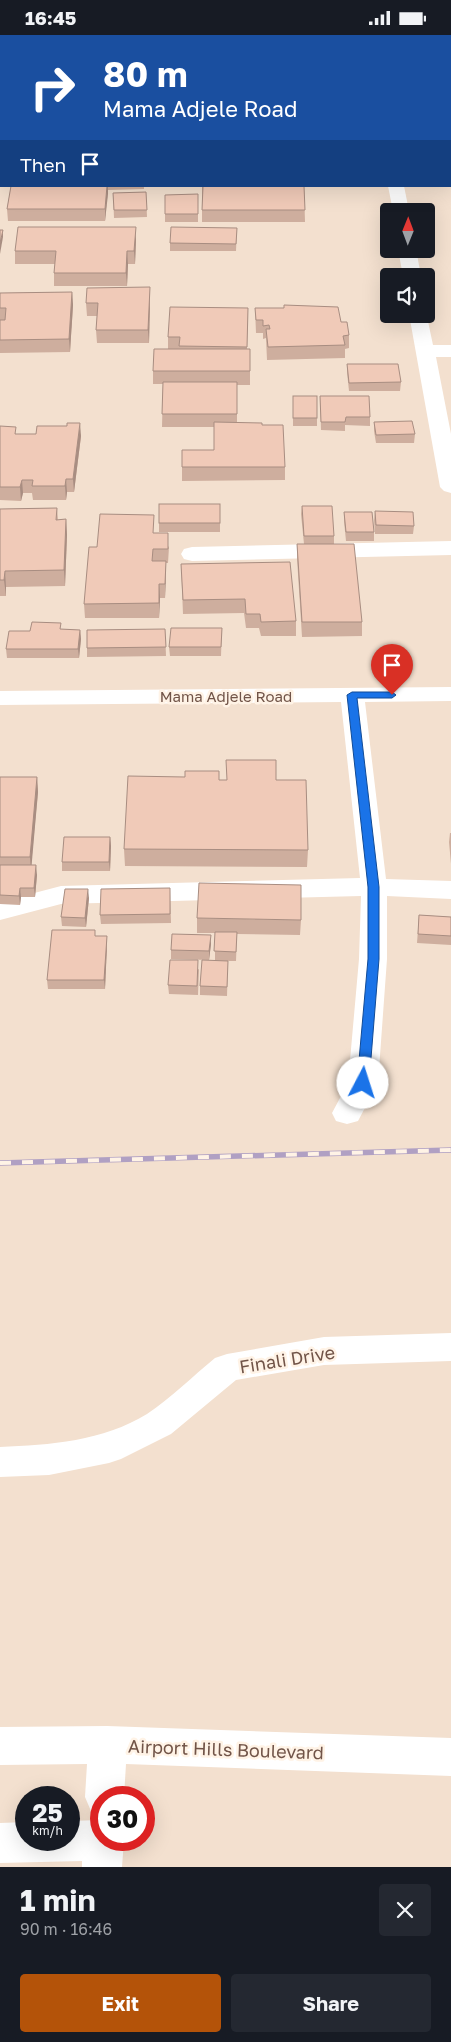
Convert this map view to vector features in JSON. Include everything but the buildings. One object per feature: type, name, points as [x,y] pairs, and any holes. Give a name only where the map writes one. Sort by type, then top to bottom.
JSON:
[{"type":"street","points":[[396,187],[399,203]]},
{"type":"street","points":[[420,323],[451,487]]},
{"type":"street","points":[[425,351],[451,351]]},
{"type":"street","points":[[192,554],[451,548]]},
{"type":"street","name":"Mama Adjele Road","points":[[0,698],[451,694]]},
{"type":"street","points":[[347,1113],[363,1083],[373,959],[374,887],[352,695]]},
{"type":"street","points":[[0,911],[60,895],[98,893],[374,887],[451,890]]},
{"type":"street","name":"Finali Drive","points":[[0,1462],[49,1460],[109,1448],[159,1424],[227,1368],[324,1351],[451,1347]]},
{"type":"street","points":[[105,1786],[107,1745]]},
{"type":"street","name":"Airport Hills Boulevard","points":[[0,1746],[107,1745],[451,1757]]},
{"type":"street","points":[[0,1843],[90,1840]]},
{"type":"street","points":[[102,1867],[103,1851]]},
{"type":"shaded area","points":[[0,187],[451,187],[451,1867],[0,1867]]},
{"type":"railway","points":[[0,1163],[451,1150]]},
{"type":"route","points":[[363,1083],[373,959],[374,887],[352,695],[392,695]]}]
